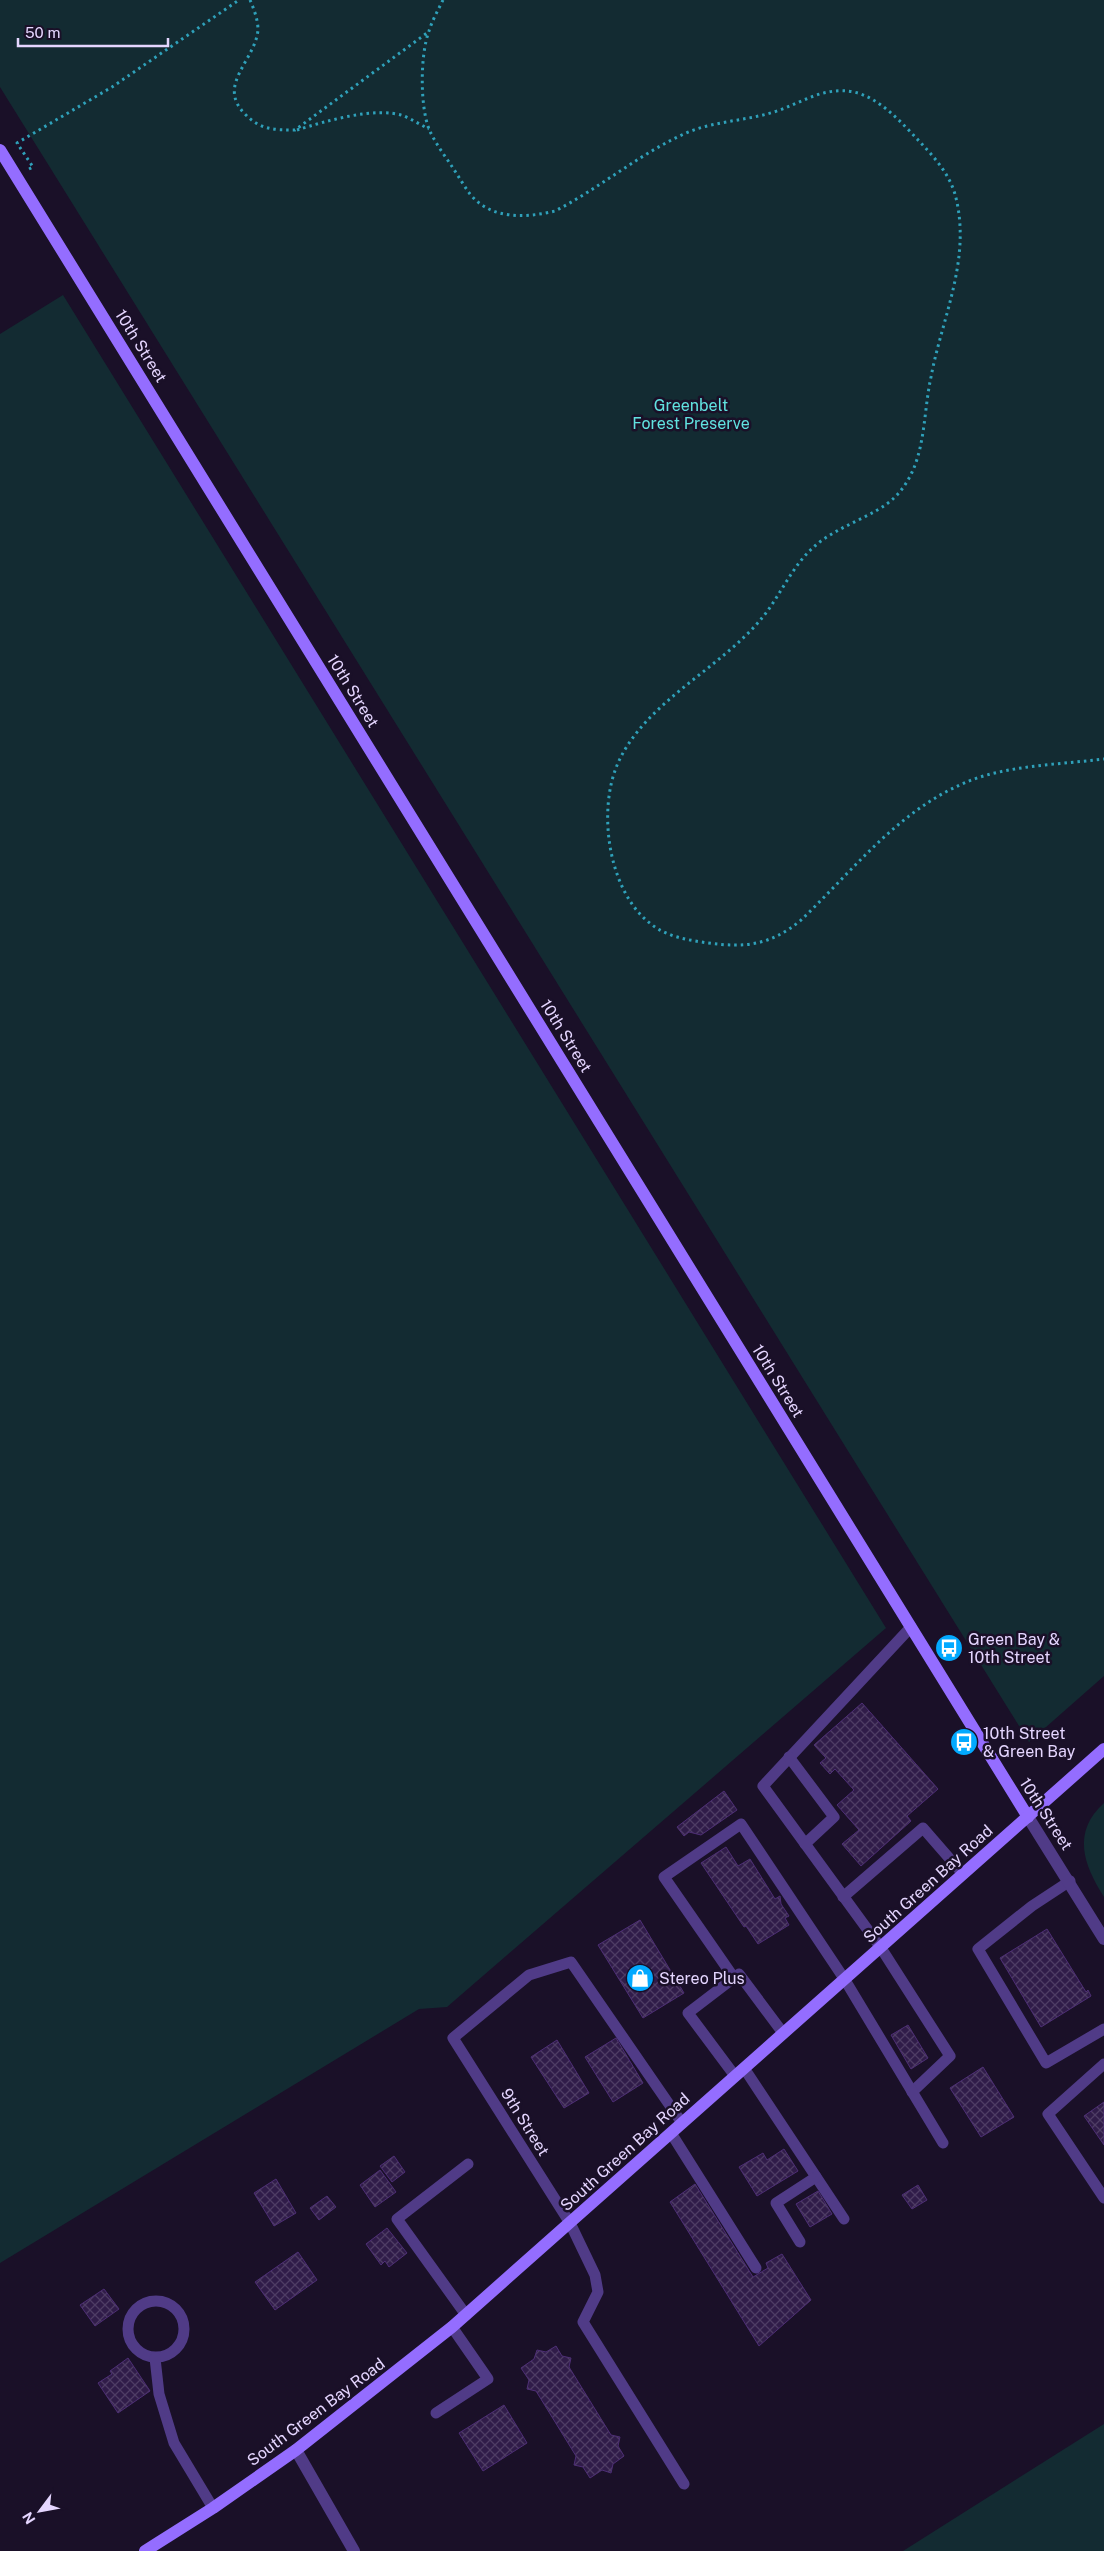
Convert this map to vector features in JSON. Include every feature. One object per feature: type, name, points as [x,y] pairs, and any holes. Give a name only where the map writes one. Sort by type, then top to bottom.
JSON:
[{"type":"street","name":"10th Street","points":[[1,154],[16,175],[1028,1817],[1070,1881],[1104,1939]]},
{"type":"street","name":"South Green Bay Road","points":[[145,2551],[213,2508],[296,2450],[452,2327],[1104,1749]]},
{"type":"street","points":[[296,2450],[354,2551]]},
{"type":"lane","points":[[911,1627],[763,1786],[881,1948],[950,2056],[912,2092]]},
{"type":"lane","points":[[789,1757],[834,1817],[805,1844]]},
{"type":"lane","points":[[734,1978],[664,1877],[740,1824],[845,1980],[943,2143]]},
{"type":"lane","points":[[843,1897],[923,1828],[963,1874]]},
{"type":"lane","points":[[1070,1881],[1032,1906],[978,1949],[1046,2063],[1104,2029]]},
{"type":"lane","name":"9th Street","points":[[682,2123],[571,1962],[530,1975],[453,2038],[570,2223],[595,2275],[598,2292],[583,2322],[684,2484]]},
{"type":"lane","points":[[784,2033],[739,1974],[688,2013],[740,2072],[844,2219]]},
{"type":"lane","points":[[1104,2064],[1048,2114],[1104,2198]]},
{"type":"lane","points":[[671,2133],[756,2268]]},
{"type":"lane","points":[[466,2315],[397,2219],[468,2164]]},
{"type":"lane","points":[[800,2242],[776,2203],[816,2177]]},
{"type":"lane","points":[[157,2301],[167,2303],[175,2308],[185,2326],[184,2336],[177,2348],[165,2357],[155,2358],[139,2352],[129,2337],[128,2328],[134,2312],[148,2302],[157,2301]]},
{"type":"lane","points":[[436,2413],[488,2379],[452,2327]]},
{"type":"lane","points":[[155,2358],[159,2394],[174,2443],[213,2508]]},
{"type":"path","points":[[16,175],[33,167],[17,143],[112,87],[239,0]]},
{"type":"path","points":[[250,0],[255,9],[258,30],[234,88],[235,104],[252,122],[268,130],[294,130],[322,123],[384,113],[403,116],[429,129]]},
{"type":"path","points":[[443,0],[428,32],[423,63],[424,108],[429,129],[471,195],[484,206],[514,216],[535,216],[555,211],[688,132],[772,112],[828,90],[858,93],[874,100],[898,120],[938,163],[952,183],[957,200],[960,222],[958,269],[950,309],[931,376],[923,442],[916,463],[906,483],[892,500],[830,534],[814,546],[798,563],[763,616],[719,660],[656,712],[638,732],[618,763],[609,792],[610,852],[619,882],[632,905],[648,923],[665,933],[722,945],[750,945],[769,941],[800,921],[885,834],[929,802],[958,786],[1004,771],[1104,759]]},
{"type":"path","points":[[294,130],[428,32]]},
{"type":"green space","name":"Greenbelt Forest Preserve","points":[[0,0],[1104,0],[1104,1676],[1029,1742],[0,87]]},
{"type":"green space","points":[[63,295],[886,1628],[447,2007],[419,2009],[0,2263],[0,334]]},
{"type":"green space","points":[[1104,1803],[1104,1897],[1086,1860],[1084,1837],[1094,1814]]},
{"type":"green space","points":[[1104,2424],[1104,2551],[903,2551]]},
{"type":"building","points":[[862,1703],[938,1789],[907,1816],[911,1821],[861,1866],[842,1844],[859,1830],[837,1805],[854,1790],[835,1769],[830,1774],[820,1763],[826,1758],[814,1745]]},
{"type":"building","points":[[724,1791],[737,1810],[701,1835],[689,1832],[684,1836],[677,1827]]},
{"type":"building","points":[[726,1847],[738,1866],[750,1859],[775,1899],[780,1896],[781,1904],[789,1916],[785,1918],[789,1925],[758,1944],[746,1926],[744,1927],[701,1863]]},
{"type":"building","points":[[640,1920],[684,1993],[643,2018],[598,1945]]},
{"type":"building","points":[[1047,1929],[1086,1992],[1088,1990],[1091,1996],[1041,2027],[1000,1958]]},
{"type":"building","points":[[908,2025],[928,2058],[911,2069],[891,2035]]},
{"type":"building","points":[[616,2038],[643,2083],[613,2102],[585,2057]]},
{"type":"building","points":[[557,2040],[589,2093],[564,2108],[531,2057]]},
{"type":"building","points":[[983,2067],[1014,2117],[981,2137],[950,2088]]},
{"type":"building","points":[[1104,2102],[1104,2145],[1084,2116]]},
{"type":"building","points":[[784,2149],[798,2171],[757,2196],[739,2167],[763,2153],[767,2160]]},
{"type":"building","points":[[394,2156],[405,2172],[392,2182],[380,2166]]},
{"type":"building","points":[[380,2170],[396,2192],[375,2207],[360,2185]]},
{"type":"building","points":[[276,2179],[296,2213],[274,2226],[254,2193]]},
{"type":"building","points":[[695,2184],[753,2277],[768,2268],[766,2263],[782,2254],[811,2300],[759,2346],[670,2202]]},
{"type":"building","points":[[918,2185],[927,2200],[912,2209],[902,2195]]},
{"type":"building","points":[[818,2191],[832,2214],[810,2227],[796,2204]]},
{"type":"building","points":[[327,2196],[336,2207],[319,2220],[310,2208]]},
{"type":"building","points":[[387,2228],[407,2253],[389,2267],[385,2261],[381,2265],[366,2244]]},
{"type":"building","points":[[298,2252],[317,2280],[275,2310],[255,2282]]},
{"type":"building","points":[[104,2289],[119,2309],[95,2326],[80,2305]]},
{"type":"building","points":[[556,2346],[562,2356],[571,2358],[569,2367],[611,2435],[620,2437],[618,2446],[624,2456],[613,2464],[611,2473],[602,2470],[590,2478],[583,2467],[574,2465],[576,2456],[536,2391],[527,2389],[529,2380],[521,2368],[534,2359],[537,2350],[546,2352]]},
{"type":"building","points":[[128,2358],[150,2391],[118,2413],[98,2383],[112,2374],[110,2371]]},
{"type":"building","points":[[504,2405],[527,2443],[483,2471],[459,2433]]},
{"type":"place","name":"Green Bay & 10th Street","points":[[949,1648]]},
{"type":"place","name":"10th Street & Green Bay","points":[[964,1742]]},
{"type":"place","name":"Stereo Plus","points":[[640,1978]]}]
